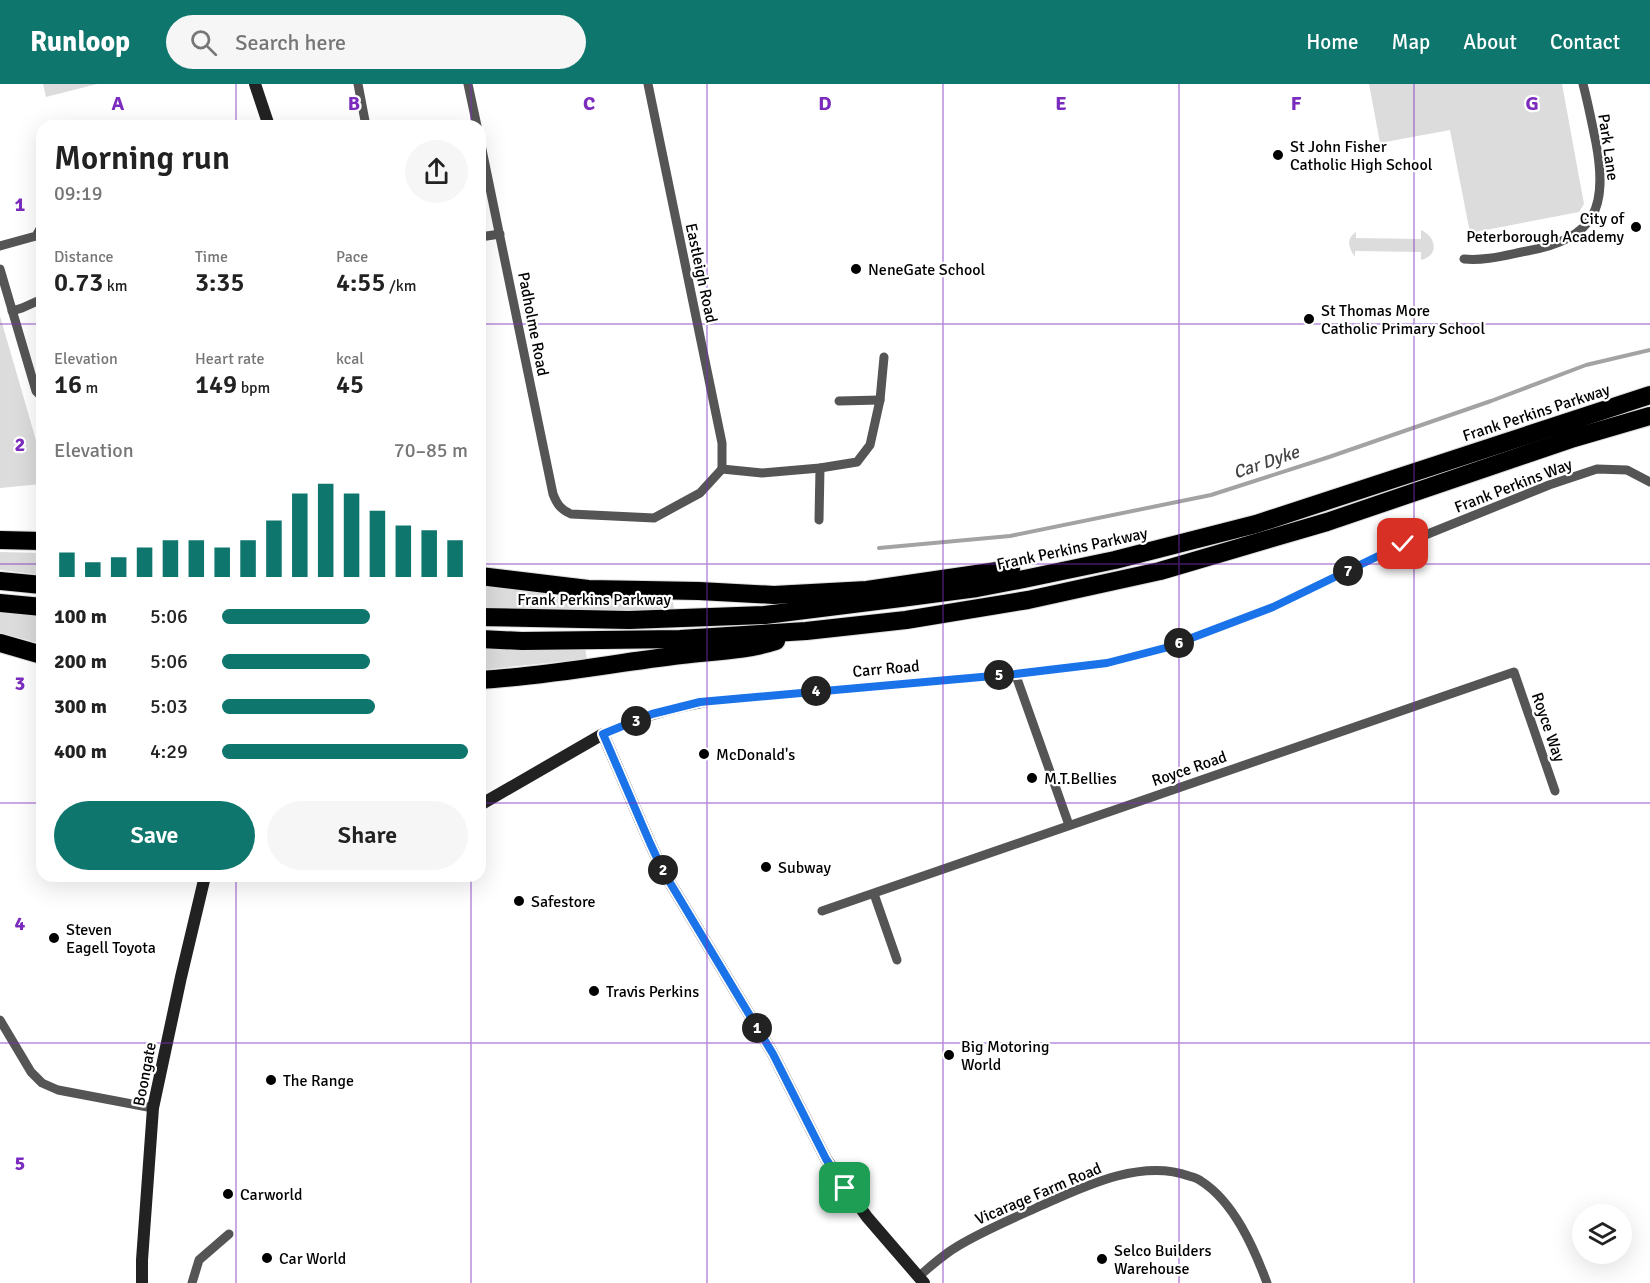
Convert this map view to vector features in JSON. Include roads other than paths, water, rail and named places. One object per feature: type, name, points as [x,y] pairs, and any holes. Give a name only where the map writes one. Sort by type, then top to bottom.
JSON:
[{"type":"highway","name":"Frank Perkins Parkway","points":[[486,617],[629,620],[765,615],[1000,583],[1115,560],[1256,524],[1650,395]]},
{"type":"highway","points":[[486,680],[527,677],[681,647],[706,645],[757,647],[806,631],[906,620],[1028,600],[1160,571],[1327,522],[1574,438],[1650,416]]},
{"type":"highway","points":[[0,540],[36,541]]},
{"type":"highway","points":[[486,577],[588,589],[774,594],[867,590],[1055,563],[1115,560]]},
{"type":"highway","points":[[0,581],[36,584]]},
{"type":"highway","points":[[0,603],[36,606]]},
{"type":"highway","points":[[486,639],[681,647]]},
{"type":"highway","points":[[0,643],[36,652]]},
{"type":"street","points":[[255,84],[267,120]]},
{"type":"street","points":[[358,84],[365,120]]},
{"type":"street","points":[[468,84],[476,120]]},
{"type":"street","name":"Eastleigh Road","points":[[648,84],[722,443],[722,469]]},
{"type":"street","name":"Park Lane","points":[[1464,259],[1485,259],[1560,243],[1593,216],[1598,203],[1601,173],[1583,84]]},
{"type":"street","name":"Padholme Road","points":[[486,168],[553,494],[557,504],[571,514],[654,518],[700,493],[722,469]]},
{"type":"street","points":[[486,236],[500,234]]},
{"type":"street","points":[[0,246],[36,236]]},
{"type":"street","points":[[0,269],[36,391]]},
{"type":"street","points":[[12,310],[36,302]]},
{"type":"street","points":[[722,469],[762,473],[857,462],[870,446],[880,400],[884,357]]},
{"type":"street","points":[[839,401],[880,400]]},
{"type":"street","points":[[819,520],[820,468]]},
{"type":"street","name":"Frank Perkins Way","points":[[1015,674],[1107,663],[1165,648],[1273,607],[1403,544],[1549,485],[1597,469],[1627,470],[1650,482]]},
{"type":"street","name":"Royce Way","points":[[1514,672],[1555,791]]},
{"type":"street","name":"Royce Road","points":[[822,910],[1514,672]]},
{"type":"street","points":[[1015,674],[1069,825]]},
{"type":"street","name":"Carr Road","points":[[486,801],[603,734],[652,714],[700,702],[1015,674]]},
{"type":"street","points":[[603,734],[663,871],[773,1054],[826,1159],[867,1217],[921,1280]]},
{"type":"street","name":"Boongate","points":[[142,1283],[153,1108],[181,977],[205,882]]},
{"type":"street","points":[[874,894],[897,960]]},
{"type":"street","points":[[0,1020],[31,1072],[42,1083],[58,1090],[153,1108]]},
{"type":"street","name":"Vicarage Farm Road","points":[[921,1280],[955,1247],[985,1230],[1086,1186],[1120,1175],[1150,1170],[1177,1172],[1200,1180],[1218,1195],[1252,1246],[1268,1283]]},
{"type":"street","points":[[192,1283],[199,1260],[229,1234]]},
{"type":"waterway","name":"Car Dyke","points":[[879,548],[1010,536],[1211,495],[1491,401],[1586,365],[1650,350]]},
{"type":"place","name":"St John Fisher Catholic High School","points":[[1278,155]]},
{"type":"place","name":"City of Peterborough Academy","points":[[1636,227]]},
{"type":"place","name":"NeneGate School","points":[[856,269]]},
{"type":"place","name":"St Thomas More Catholic Primary School","points":[[1309,319]]},
{"type":"place","name":"McDonald's","points":[[704,754]]},
{"type":"place","name":"M.T.Bellies","points":[[1032,778]]},
{"type":"place","name":"Subway","points":[[766,867]]},
{"type":"place","name":"Safestore","points":[[519,901]]},
{"type":"place","name":"Steven Eagell Toyota","points":[[54,938]]},
{"type":"place","name":"Travis Perkins","points":[[594,991]]},
{"type":"place","name":"Big Motoring World","points":[[949,1055]]},
{"type":"place","name":"The Range","points":[[271,1080]]},
{"type":"place","name":"Carworld","points":[[228,1194]]},
{"type":"place","name":"Car World","points":[[267,1258]]},
{"type":"place","name":"Selco Builders Warehouse","points":[[1102,1259]]}]
